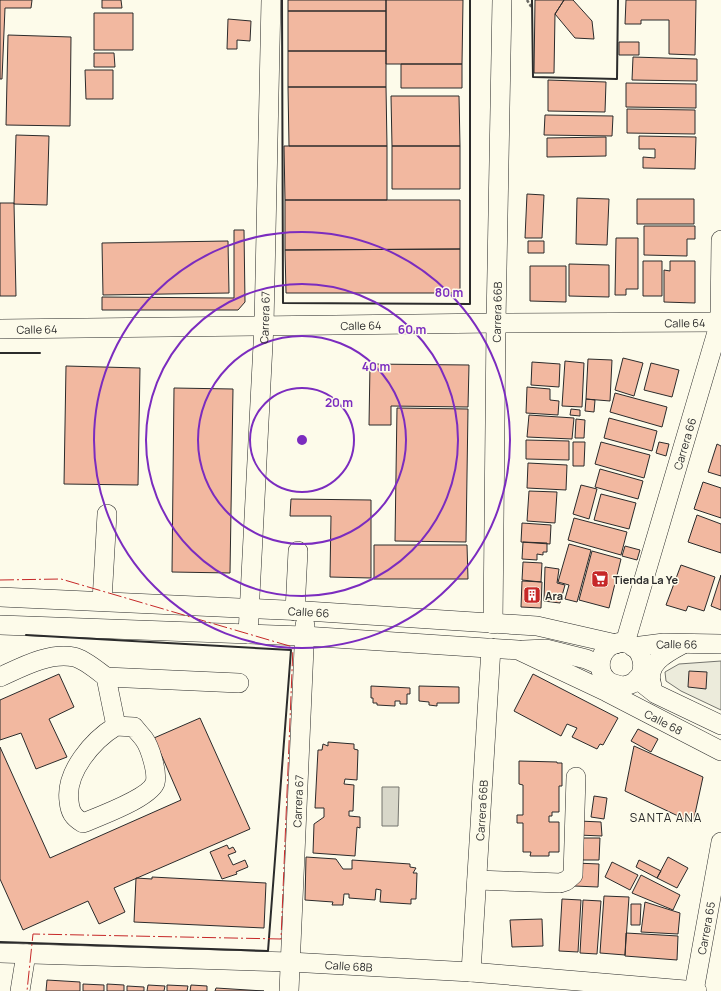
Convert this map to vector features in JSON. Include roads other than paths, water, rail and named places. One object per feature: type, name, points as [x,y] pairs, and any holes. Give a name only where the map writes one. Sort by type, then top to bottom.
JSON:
[{"type":"street","name":"Carrera 67","points":[[248,634],[264,325],[271,0]]},
{"type":"street","name":"Carrera 66B","points":[[493,624],[496,323],[502,0]]},
{"type":"street","name":"Carrera 66","points":[[626,665],[720,322],[721,240]]},
{"type":"street","name":"Calle 64","points":[[0,329],[264,325],[720,322]]},
{"type":"street","points":[[102,601],[107,514]]},
{"type":"street","name":"Carrera 67","points":[[289,991],[304,636],[300,611],[298,551]]},
{"type":"street","name":"Calle 66","points":[[0,597],[300,611],[537,626],[626,665],[664,643],[675,648],[721,644]]},
{"type":"street","points":[[137,603],[137,629]]},
{"type":"street","points":[[387,616],[387,642]]},
{"type":"street","points":[[0,625],[304,636],[518,650],[626,665]]},
{"type":"street","name":"Carrera 66B","points":[[471,972],[491,648]]},
{"type":"street","points":[[656,694],[649,679],[650,671],[656,663],[675,648]]},
{"type":"street","points":[[518,650],[546,649],[600,664]]},
{"type":"street","points":[[606,650],[626,665],[615,685],[605,678],[600,664],[606,650]]},
{"type":"street","points":[[0,677],[51,656],[75,657],[90,665],[106,677],[239,683]]},
{"type":"street","name":"Calle 68","points":[[626,665],[656,694],[721,725]]},
{"type":"street","name":"Calle 68","points":[[626,665],[643,710],[721,751]]},
{"type":"street","points":[[106,677],[116,726]]},
{"type":"street","points":[[116,726],[134,727],[145,739],[155,769],[155,783],[148,792],[111,813],[83,823],[76,819],[70,812],[68,799],[69,786],[73,772],[88,751],[104,733],[116,726]]},
{"type":"street","points":[[477,880],[560,883],[571,878],[573,875],[576,777]]},
{"type":"street","name":"Carrera 65","points":[[694,991],[721,842]]},
{"type":"street","name":"Calle 68B","points":[[0,953],[290,962],[471,972],[697,991]]},
{"type":"street","points":[[20,991],[26,954]]},
{"type":"place","name":"Tienda La Ye","points":[[600,579]]},
{"type":"place","name":"Ara","points":[[532,595]]},
{"type":"district","name":"SANTA ANA","points":[[666,817]]}]
